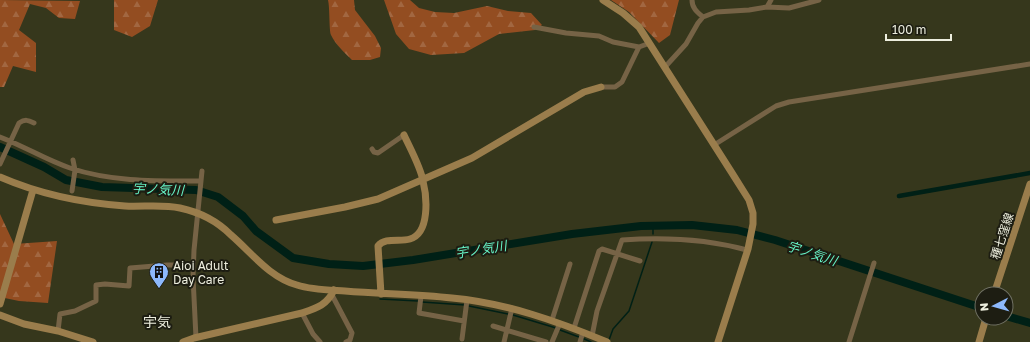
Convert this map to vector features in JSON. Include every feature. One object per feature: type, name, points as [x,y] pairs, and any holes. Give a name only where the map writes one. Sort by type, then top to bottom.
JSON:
[{"type":"street","points":[[603,0],[623,13],[639,27],[749,200],[753,212],[753,224],[748,250],[718,342]]},
{"type":"street","points":[[692,0],[694,9],[703,17]]},
{"type":"street","points":[[767,7],[771,0]]},
{"type":"street","points":[[665,67],[686,44],[703,17],[716,12],[749,10],[767,7],[789,8],[819,0]]},
{"type":"street","points":[[534,27],[566,33],[599,36],[613,42],[639,47],[650,43]]},
{"type":"street","points":[[276,220],[378,199],[472,158],[584,92],[601,87],[615,86],[622,82],[639,47]]},
{"type":"street","points":[[714,145],[776,106],[789,102],[1030,64]]},
{"type":"street","points":[[0,164],[19,123],[23,120],[34,122]]},
{"type":"street","points":[[372,149],[374,152],[378,153],[404,135],[423,180],[426,215],[418,234],[410,239],[382,242],[378,246],[380,294]]},
{"type":"street","points":[[0,137],[75,171],[95,176],[114,179],[200,182]]},
{"type":"street","points":[[72,191],[75,171],[73,160]]},
{"type":"street","points":[[196,338],[193,265],[198,200],[202,171]]},
{"type":"street","points":[[0,177],[33,190],[70,199],[126,206],[169,206],[197,212],[216,223],[230,234],[259,262],[286,281],[333,292],[421,296],[467,300],[512,308],[552,320],[606,342]]},
{"type":"street","name":"種七窪線","points":[[997,286],[1030,184]]},
{"type":"street","points":[[0,304],[33,190]]},
{"type":"street","points":[[592,336],[597,311],[622,240],[651,238],[729,245],[748,250]]},
{"type":"street","points":[[574,328],[599,251],[602,249],[640,261]]},
{"type":"street","points":[[849,342],[874,263]]},
{"type":"street","points":[[552,320],[570,264]]},
{"type":"street","points":[[58,331],[60,314],[75,311],[96,301],[96,285],[105,284],[129,286],[130,268],[167,265],[193,265]]},
{"type":"street","points":[[183,342],[318,308],[324,305],[333,292]]},
{"type":"street","points":[[333,292],[352,333],[350,340],[346,342]]},
{"type":"street","points":[[421,296],[420,313],[464,321]]},
{"type":"street","points":[[462,339],[467,300]]},
{"type":"street","points":[[504,342],[512,308]]},
{"type":"street","points":[[302,313],[313,334],[320,342]]},
{"type":"street","points":[[0,315],[24,324],[58,331],[93,342]]},
{"type":"street","points":[[552,342],[560,323]]},
{"type":"street","points":[[493,326],[546,342]]},
{"type":"street","points":[[979,342],[984,326]]},
{"type":"street","points":[[580,342],[583,332]]},
{"type":"green space","points":[[0,0],[80,1],[75,19],[59,18],[46,8],[30,4],[19,30],[36,43],[36,72],[13,66],[4,87],[0,87]]},
{"type":"green space","points":[[114,0],[158,0],[150,26],[132,37],[114,30]]},
{"type":"green space","points":[[328,0],[354,0],[355,10],[375,36],[381,48],[380,57],[370,60],[352,60],[340,48],[331,35]]},
{"type":"green space","points":[[384,0],[410,0],[419,8],[435,12],[454,13],[487,6],[508,11],[531,13],[542,25],[535,30],[499,34],[464,53],[431,55],[409,49],[396,34]]},
{"type":"green space","points":[[611,0],[679,0],[670,35],[659,43],[629,12]]},
{"type":"green space","points":[[0,214],[14,244],[57,241],[48,303],[19,301],[0,297]]},
{"type":"waterway","name":"宇ノ気川","points":[[0,147],[44,167],[66,180],[102,187],[196,190],[218,197],[243,216],[256,231],[293,258],[329,264],[363,266],[413,260],[572,234],[641,226],[692,225],[737,230],[775,240],[974,305]]},
{"type":"waterway","points":[[899,196],[1030,173]]},
{"type":"waterway","points":[[653,226],[653,234]]},
{"type":"waterway","points":[[609,340],[613,329],[629,311],[652,242]]},
{"type":"waterway","points":[[380,299],[418,301]]},
{"type":"waterway","points":[[422,302],[465,305]]},
{"type":"waterway","points":[[469,306],[508,314]]},
{"type":"waterway","points":[[513,315],[556,328]]},
{"type":"waterway","name":"宇ノ気川","points":[[1014,318],[1030,323]]},
{"type":"waterway","points":[[560,330],[579,337]]},
{"type":"waterway","points":[[582,338],[591,342]]},
{"type":"place","name":"Aioi Adult Day Care","points":[[159,289]]},
{"type":"district","name":"宇気","points":[[157,321]]}]
